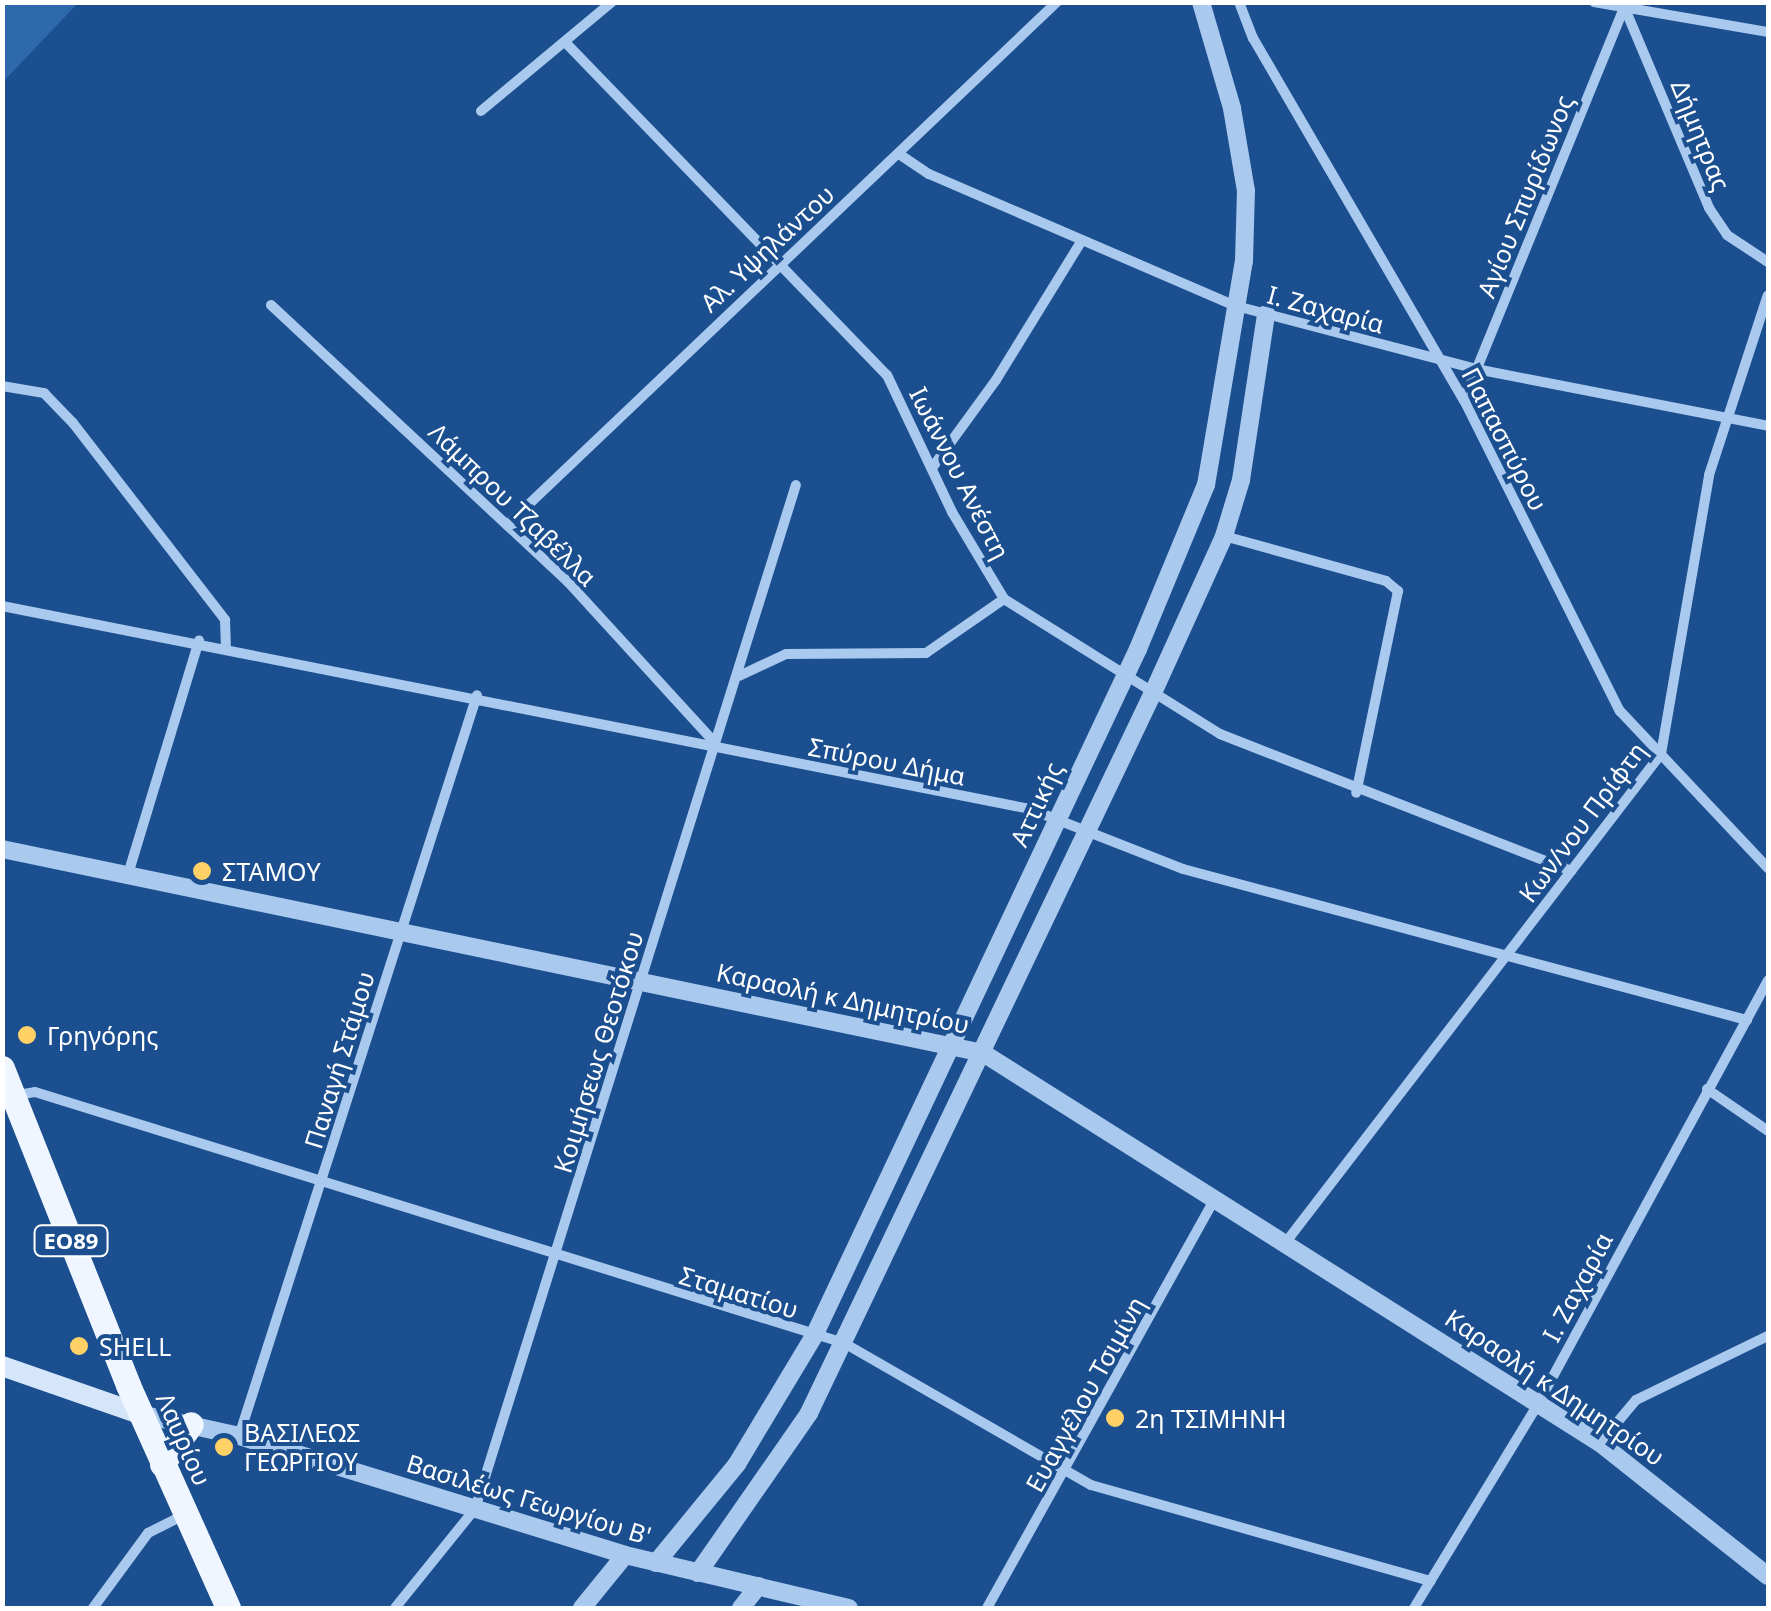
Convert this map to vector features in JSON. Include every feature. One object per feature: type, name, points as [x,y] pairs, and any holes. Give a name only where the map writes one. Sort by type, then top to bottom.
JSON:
[{"type":"main road","name":"Λαυρίου","points":[[2,1068],[140,1414],[228,1608]]},
{"type":"main road","points":[[2,1366],[140,1414]]},
{"type":"main road","points":[[162,1464],[191,1424]]},
{"type":"street","points":[[481,111],[612,2]]},
{"type":"street","name":"Αλ. Υψηλάντου","points":[[508,525],[780,261],[1057,2]]},
{"type":"street","name":"Αττικής","points":[[656,1563],[737,1464],[814,1336],[1124,677],[1206,485],[1236,306],[1246,191],[1232,108],[1200,2]]},
{"type":"street","name":"Παπασπύρου","points":[[1239,2],[1253,38],[1464,400],[1620,711],[1768,868]]},
{"type":"street","points":[[1594,2],[1768,32]]},
{"type":"street","name":"Δήμητρας","points":[[1623,5],[1709,208],[1727,235],[1768,262]]},
{"type":"street","name":"Αγίου Σπυρίδωνος","points":[[1464,400],[1623,5]]},
{"type":"street","name":"Ιωάννου Ανέστη","points":[[565,42],[888,375],[932,468],[1004,599],[1152,696],[1220,734],[1356,793],[1571,872]]},
{"type":"street","name":"Ι. Ζαχαρία","points":[[898,154],[929,174],[1236,306],[1476,369],[1768,426]]},
{"type":"street","points":[[932,468],[996,380],[1082,240]]},
{"type":"street","name":"Κων/νου Πρίφτη","points":[[1286,1242],[1661,754],[1709,475],[1732,418],[1768,295]]},
{"type":"street","name":"Λάμπρου Τζαβέλλα","points":[[271,305],[508,525],[656,672],[715,744]]},
{"type":"street","points":[[698,1573],[809,1414],[1089,836],[1224,536],[1242,480],[1266,314]]},
{"type":"street","points":[[2,386],[44,392],[73,424],[225,620],[226,646]]},
{"type":"street","name":"Κοιμήσεως Θεοτόκου","points":[[396,1608],[475,1509],[796,485]]},
{"type":"street","points":[[1224,536],[1386,581],[1398,592],[1356,793]]},
{"type":"street","points":[[739,676],[786,654],[926,654],[1004,599]]},
{"type":"street","name":"Σπύρου Δήμα","points":[[2,606],[477,695],[1056,819],[1089,836],[1183,869],[1747,1020]]},
{"type":"street","points":[[129,872],[199,640]]},
{"type":"street","name":"Παναγή Στάμου","points":[[239,1436],[477,695]]},
{"type":"street","name":"Καραολή κ Δημητρίου","points":[[2,849],[129,872],[984,1053],[1600,1443],[1768,1576]]},
{"type":"street","name":"Ι. Ζαχαρία","points":[[1414,1608],[1538,1404],[1768,980]]},
{"type":"street","points":[[1707,1088],[1768,1131]]},
{"type":"street","name":"Σταματίου","points":[[14,1096],[35,1092],[844,1343],[1068,1470],[1142,1503],[1431,1580]]},
{"type":"street","name":"Ευαγγέλου Τσιμίνη","points":[[987,1608],[1068,1470],[1215,1198]]},
{"type":"street","points":[[1600,1443],[1636,1400],[1768,1336]]},
{"type":"street","name":"Βασιλέως Γεωργίου Β'","points":[[140,1414],[239,1436],[625,1556],[848,1608]]},
{"type":"street","points":[[93,1608],[148,1532],[185,1514]]},
{"type":"street","points":[[582,1608],[625,1556]]},
{"type":"street","points":[[740,1608],[758,1586]]},
{"type":"shaded area","points":[[2,3],[78,3],[3,82]]},
{"type":"place","name":"ΣΤΑΜΟΥ","points":[[202,871]]},
{"type":"place","name":"Γρηγόρης","points":[[27,1035]]},
{"type":"place","name":"SHELL","points":[[79,1346]]},
{"type":"place","name":"2η ΤΣΙΜΗΝΗ","points":[[1115,1418]]},
{"type":"place","name":"ΒΑΣΙΛΕΩΣ ΓΕΩΡΓΙΟΥ","points":[[224,1447]]}]
